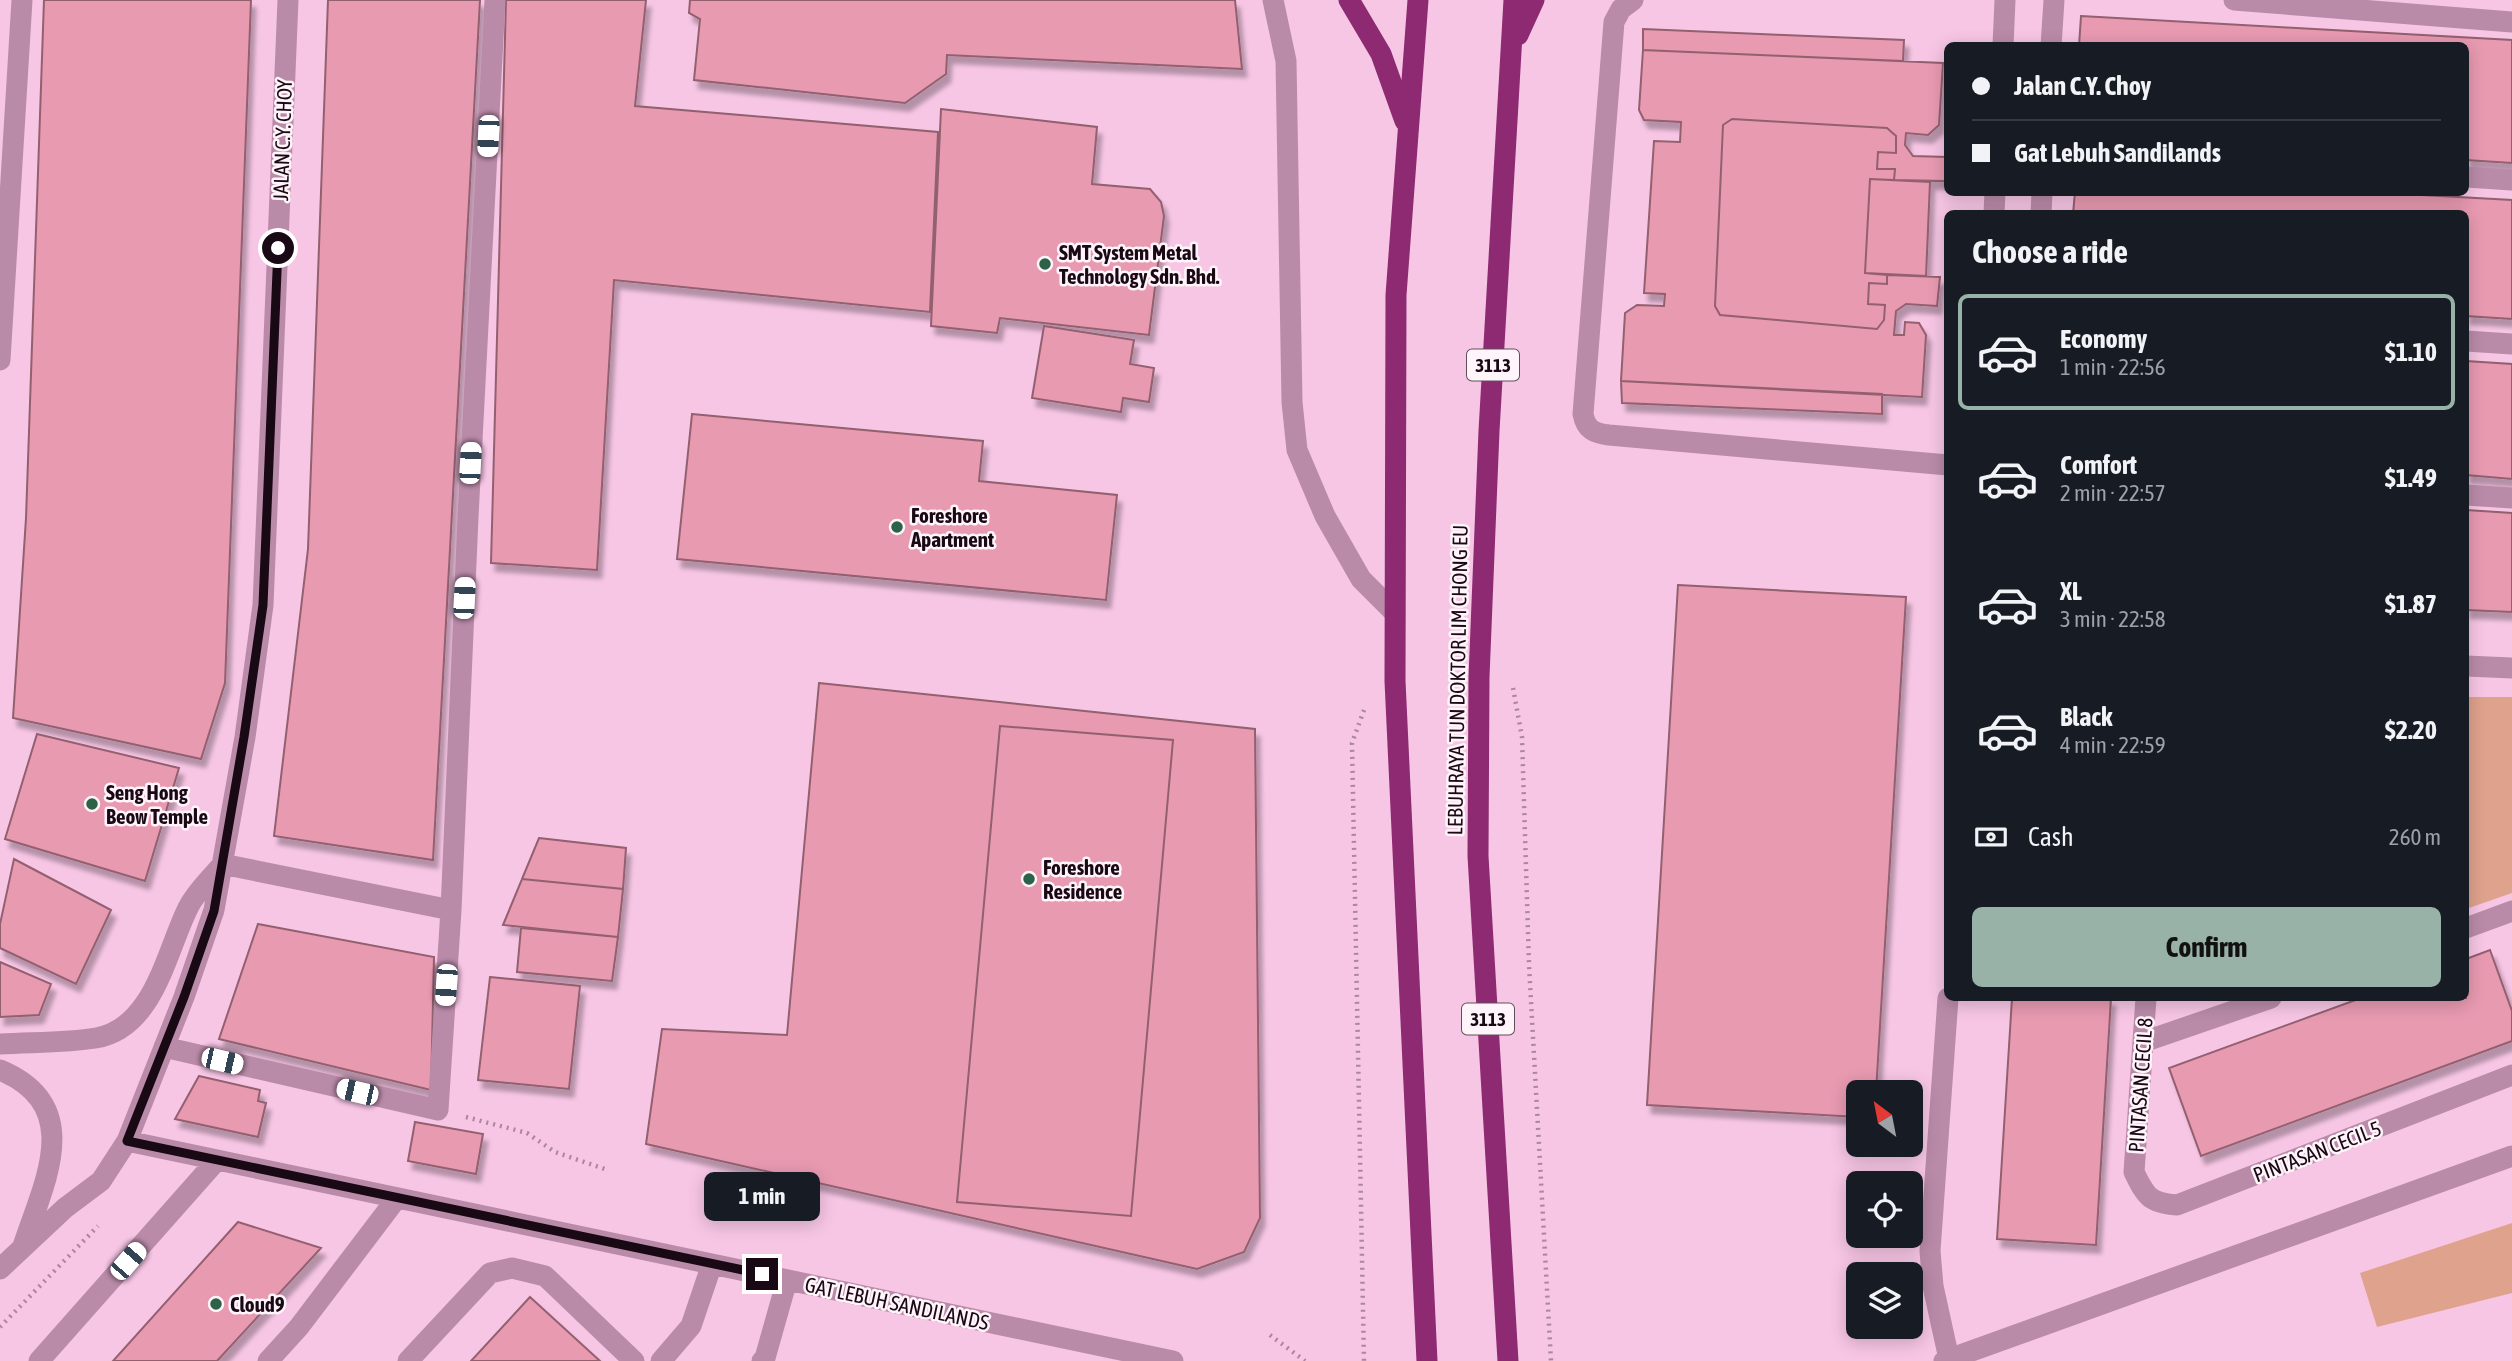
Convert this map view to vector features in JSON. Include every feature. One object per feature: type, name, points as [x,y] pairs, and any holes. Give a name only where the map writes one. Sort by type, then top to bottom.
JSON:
[{"type":"highway","points":[[1349,0],[1381,54],[1409,133]]},
{"type":"highway","points":[[1418,0],[1396,295],[1395,681],[1427,1361]]},
{"type":"highway","name":"LEBUHRAYA TUN DOKTOR LIM CHONG EU","points":[[1508,1361],[1478,856],[1479,677],[1489,431],[1514,0]]},
{"type":"highway","points":[[1511,54],[1534,0]]},
{"type":"street","points":[[0,360],[23,0]]},
{"type":"street","name":"JALAN C.Y. CHOY","points":[[0,1269],[65,1208],[101,1181],[127,1141],[214,911],[244,737],[263,605],[288,0]]},
{"type":"street","points":[[164,1047],[438,1110],[451,910],[467,531],[495,0]]},
{"type":"street","points":[[1273,0],[1286,61],[1292,402],[1297,450],[1325,516],[1362,579],[1395,613]]},
{"type":"street","points":[[1633,0],[1620,9],[1614,22],[1583,414],[1585,424],[1591,431],[1609,435],[1944,466]]},
{"type":"street","points":[[2003,42],[2005,0]]},
{"type":"street","points":[[2051,42],[2054,0]]},
{"type":"street","points":[[2234,0],[2512,22]]},
{"type":"street","points":[[2469,177],[2512,180]]},
{"type":"street","points":[[2469,341],[2512,344]]},
{"type":"street","points":[[2469,495],[2512,498]]},
{"type":"street","points":[[2469,666],[2512,667]]},
{"type":"street","points":[[222,864],[451,910]]},
{"type":"street","name":"JALAN C.Y. CHOY","points":[[0,1044],[97,1038],[117,1030],[137,1015],[160,974],[189,905],[222,864]]},
{"type":"street","points":[[2469,927],[2512,911]]},
{"type":"street","points":[[1948,1001],[1930,1251],[1933,1286],[1946,1360],[2512,1156]]},
{"type":"street","name":"PINTASAN CECIL 8","points":[[2134,1172],[2146,1001]]},
{"type":"street","points":[[2143,1042],[2262,1001]]},
{"type":"street","points":[[0,1070],[17,1078],[33,1091],[46,1110],[53,1135],[52,1158],[23,1247]]},
{"type":"street","name":"PINTASAN CECIL 5","points":[[2134,1172],[2144,1192],[2157,1203],[2178,1205],[2512,1074]]},
{"type":"street","name":"GAT LEBUH SANDILANDS","points":[[127,1141],[1173,1361]]},
{"type":"street","points":[[39,1361],[217,1160]]},
{"type":"street","points":[[268,1361],[299,1327],[397,1198]]},
{"type":"street","points":[[662,1361],[691,1326],[712,1264]]},
{"type":"street","points":[[408,1361],[490,1273],[512,1268],[545,1276],[634,1361]]},
{"type":"street","points":[[762,1361],[787,1280]]},
{"type":"path","points":[[1512,684],[1522,737],[1529,965],[1551,1361]]},
{"type":"path","points":[[1364,1360],[1352,743],[1366,703]]},
{"type":"path","points":[[438,1110],[527,1133],[555,1152],[605,1169]]},
{"type":"path","points":[[1270,1335],[1306,1361]]},
{"type":"shaded area","points":[[2469,697],[2512,697],[2512,893],[2469,908]]},
{"type":"shaded area","points":[[2512,1223],[2512,1293],[2377,1327],[2360,1273]]},
{"type":"building","points":[[44,0],[251,0],[225,683],[201,759],[13,718],[26,518]]},
{"type":"building","points":[[328,0],[480,0],[433,860],[274,836],[308,549]]},
{"type":"building","points":[[506,0],[646,0],[635,106],[938,132],[930,312],[614,280],[597,570],[491,563]]},
{"type":"building","points":[[690,0],[1235,0],[1242,69],[947,55],[946,74],[905,103],[694,80],[700,19],[689,13]]},
{"type":"building","points":[[2081,16],[2512,40],[2512,163],[2469,160],[2469,42],[2079,42]]},
{"type":"building","points":[[1643,29],[1904,40],[1903,61],[1643,50]]},
{"type":"building","points":[[1643,50],[1943,63],[1939,125],[1928,135],[1906,133],[1905,145],[1913,156],[1944,157],[1944,181],[1894,180],[1895,169],[1877,169],[1878,152],[1896,153],[1896,136],[1887,128],[1732,119],[1723,125],[1715,306],[1720,315],[1877,329],[1884,320],[1885,305],[1868,304],[1869,283],[1887,284],[1887,275],[1940,277],[1937,306],[1906,304],[1896,311],[1894,335],[1904,335],[1905,322],[1919,323],[1926,335],[1922,397],[1621,381],[1625,313],[1637,305],[1664,306],[1665,294],[1644,293],[1654,141],[1680,142],[1681,122],[1644,120],[1639,110]]},
{"type":"building","name":"SMT System Metal Technology Sdn. Bhd.","points":[[941,109],[1097,127],[1092,184],[1150,189],[1161,202],[1164,216],[1149,335],[1000,318],[997,333],[931,326]]},
{"type":"building","points":[[1732,119],[1887,128],[1896,136],[1896,153],[1878,152],[1877,169],[1895,169],[1894,180],[1870,179],[1865,273],[1887,275],[1887,284],[1869,283],[1868,304],[1885,305],[1884,320],[1877,329],[1720,315],[1715,306],[1723,125]]},
{"type":"building","points":[[1870,179],[1930,182],[1926,276],[1865,273]]},
{"type":"building","points":[[2075,196],[2440,196],[2512,200],[2512,319],[2469,316],[2469,210],[2073,210]]},
{"type":"building","points":[[1044,326],[1134,340],[1130,364],[1154,368],[1149,402],[1123,398],[1121,412],[1032,398]]},
{"type":"building","points":[[2469,361],[2512,364],[2512,479],[2469,475]]},
{"type":"building","points":[[1621,381],[1882,394],[1882,414],[1622,403]]},
{"type":"building","name":"Foreshore Apartment","points":[[692,414],[983,441],[979,481],[1117,495],[1106,600],[677,559]]},
{"type":"building","points":[[2469,510],[2512,513],[2512,612],[2469,610]]},
{"type":"building","points":[[1678,585],[1906,597],[1877,1080],[1846,1080],[1846,1116],[1647,1105]]},
{"type":"building","name":"Foreshore Residence","points":[[819,683],[1255,729],[1260,1218],[1244,1252],[1197,1269],[646,1144],[662,1029],[787,1035]]},
{"type":"building","points":[[1000,726],[1173,740],[1131,1216],[957,1202]]},
{"type":"building","name":"Seng Hong Beow Temple","points":[[37,734],[179,768],[145,881],[5,839]]},
{"type":"building","points":[[539,838],[626,848],[623,889],[522,879]]},
{"type":"building","points":[[14,859],[111,910],[76,984],[0,948],[0,924]]},
{"type":"building","points":[[522,879],[623,889],[618,937],[503,925]]},
{"type":"building","points":[[258,924],[434,957],[431,1090],[219,1039]]},
{"type":"building","points":[[521,928],[618,937],[612,981],[517,972]]},
{"type":"building","points":[[2490,950],[2512,1011],[2512,1041],[2201,1156],[2169,1068],[2353,1001],[2469,1001],[2469,958]]},
{"type":"building","points":[[0,962],[51,984],[39,1015],[0,1017]]},
{"type":"building","points":[[490,977],[580,986],[569,1089],[478,1080]]},
{"type":"building","points":[[2012,1001],[2111,1001],[2096,1245],[1997,1239]]},
{"type":"building","points":[[199,1076],[260,1090],[258,1101],[266,1103],[258,1137],[175,1119]]},
{"type":"building","points":[[415,1122],[483,1134],[476,1174],[408,1161]]},
{"type":"building","name":"Cloud9","points":[[238,1222],[321,1248],[217,1361],[113,1361]]},
{"type":"building","points":[[530,1297],[600,1361],[471,1361]]},
{"type":"place","name":"SMT System Metal Technology Sdn. Bhd.","points":[[1045,264]]},
{"type":"place","name":"Foreshore Apartment","points":[[897,527]]},
{"type":"place","name":"Seng Hong Beow Temple","points":[[92,804]]},
{"type":"place","name":"Foreshore Residence","points":[[1029,879]]},
{"type":"place","name":"Cloud9","points":[[216,1304]]},
{"type":"route","points":[[278,248],[263,605],[244,737],[214,911],[184,997],[127,1141],[762,1274]]}]
